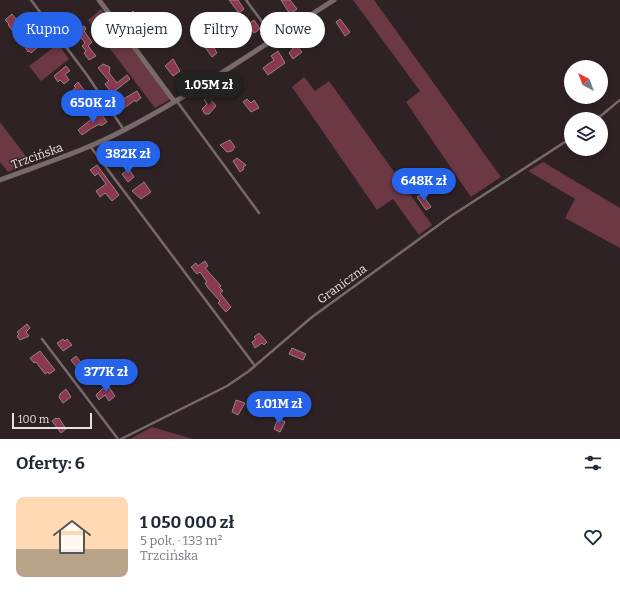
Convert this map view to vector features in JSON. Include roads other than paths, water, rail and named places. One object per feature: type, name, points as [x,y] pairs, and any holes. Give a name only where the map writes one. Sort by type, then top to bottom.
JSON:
[{"type":"street","points":[[99,0],[175,100]]},
{"type":"street","name":"Trzcińska","points":[[315,12],[334,0]]},
{"type":"street","name":"Trzcińska","points":[[0,180],[90,146],[124,130],[260,47]]},
{"type":"lane","points":[[31,0],[87,75],[124,130]]},
{"type":"lane","points":[[246,0],[260,19]]},
{"type":"lane","points":[[175,100],[259,213]]},
{"type":"lane","points":[[605,112],[620,100]]},
{"type":"lane","name":"Graniczna","points":[[121,439],[222,389],[255,366],[312,317],[451,216],[564,143]]},
{"type":"lane","points":[[90,146],[255,366]]},
{"type":"lane","points":[[42,339],[118,439]]}]
